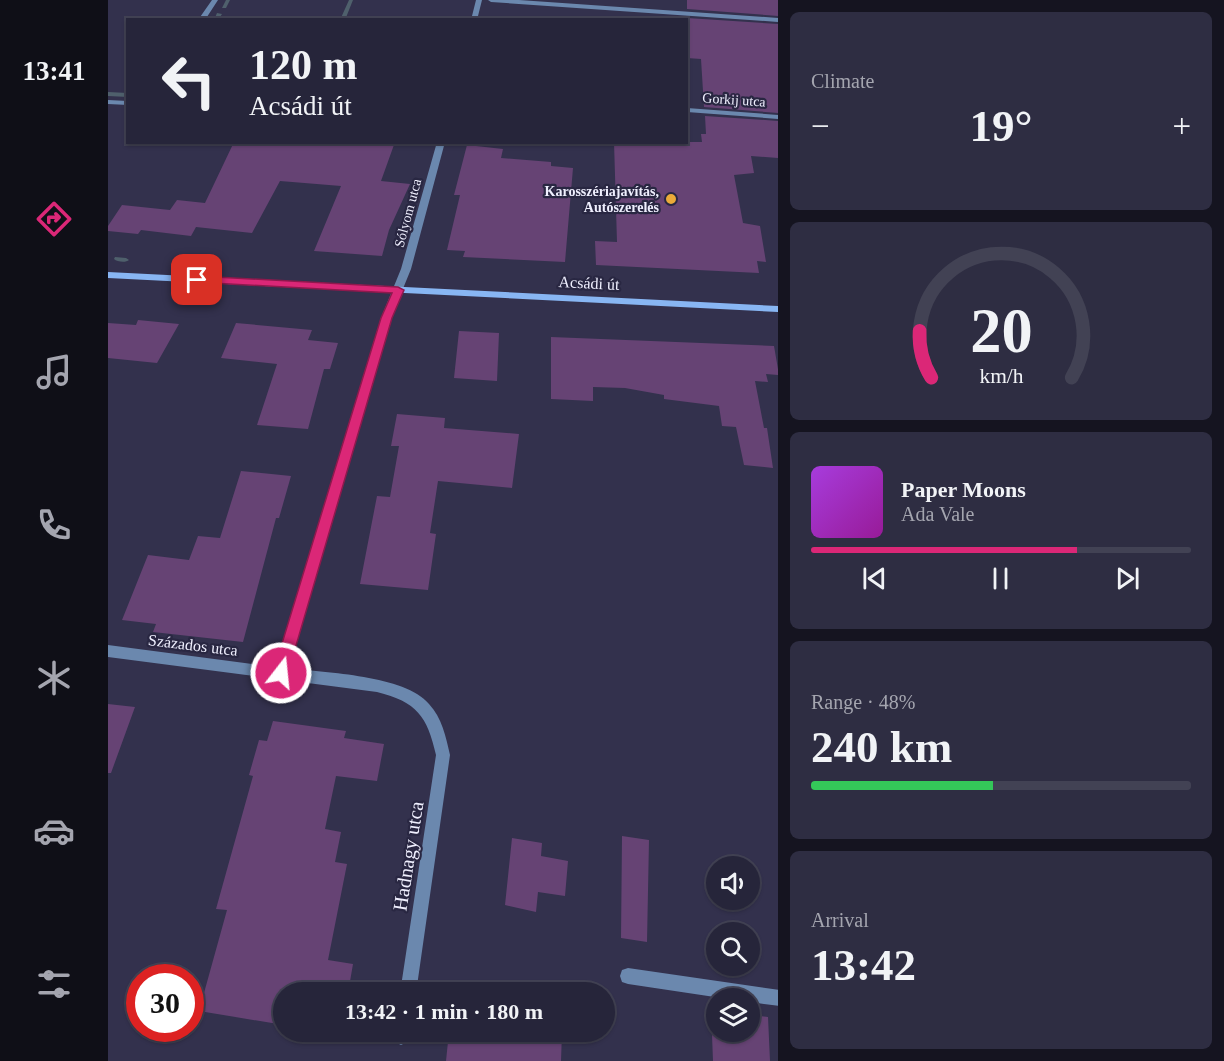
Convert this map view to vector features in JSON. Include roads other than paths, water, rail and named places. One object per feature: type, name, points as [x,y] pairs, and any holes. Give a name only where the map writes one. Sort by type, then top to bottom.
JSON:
[{"type":"main road","name":"Acsádi út","points":[[108,275],[778,309]]},
{"type":"street","points":[[202,18],[215,0]]},
{"type":"street","points":[[474,18],[479,0]]},
{"type":"street","points":[[491,0],[778,20]]},
{"type":"street","points":[[108,102],[126,103]]},
{"type":"street","name":"Gorkij utca","points":[[688,110],[778,117]]},
{"type":"street","name":"Sólyom utca","points":[[398,290],[440,144]]},
{"type":"street","points":[[281,673],[386,318],[398,290]]},
{"type":"street","name":"Százados utca","points":[[108,651],[401,691],[422,704],[437,726]]},
{"type":"street","name":"Hadnagy utca","points":[[410,982],[440,785],[443,755],[437,726]]},
{"type":"street","points":[[628,976],[778,998]]},
{"type":"waterway","points":[[224,7],[228,0]]},
{"type":"waterway","points":[[343,18],[351,0]]},
{"type":"waterway","points":[[217,18],[219,14]]},
{"type":"waterway","points":[[108,94],[126,95]]},
{"type":"waterway","points":[[117,259],[126,260]]},
{"type":"place","name":"Karosszériajavítás, Autószerelés","points":[[671,199]]}]
